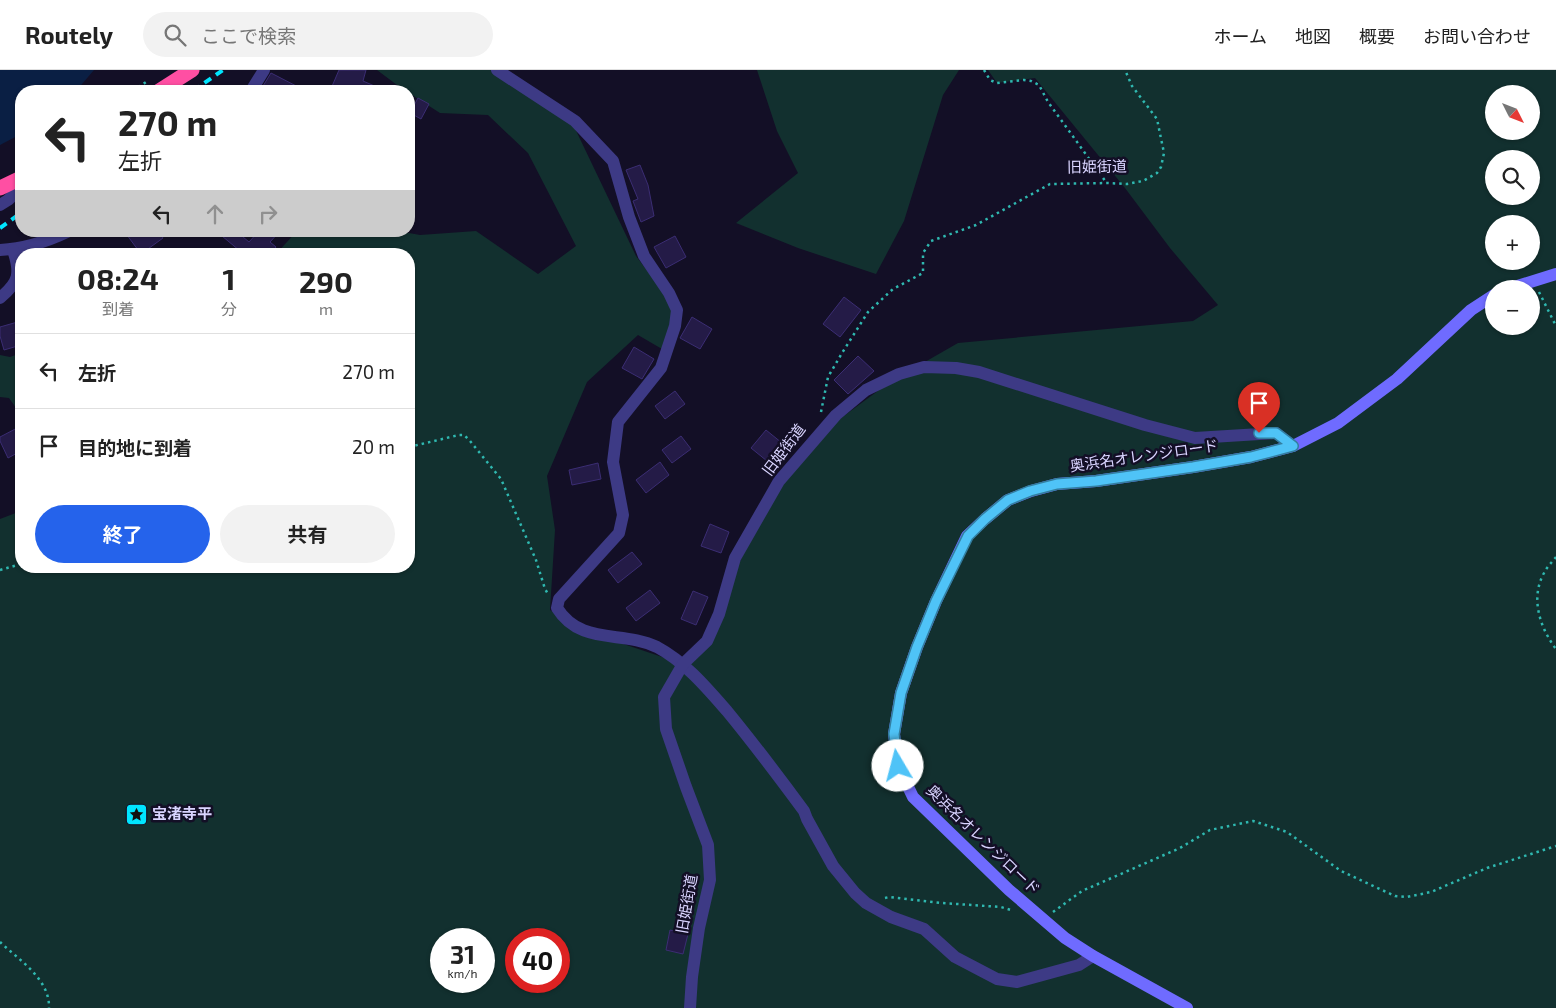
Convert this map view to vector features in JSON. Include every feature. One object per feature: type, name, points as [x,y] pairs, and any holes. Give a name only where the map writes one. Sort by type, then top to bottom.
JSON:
[{"type":"highway","points":[[168,85],[192,70]]},
{"type":"highway","points":[[0,188],[15,181]]},
{"type":"street","points":[[254,85],[264,70]]},
{"type":"street","points":[[497,70],[574,121],[612,161],[629,217],[644,256],[677,310],[675,326],[661,368],[618,422],[613,462],[623,515],[619,533],[559,599],[557,608],[569,624],[582,631],[640,642],[656,647],[683,664],[769,763],[804,811],[833,866],[855,893],[866,903],[891,917],[924,929],[955,958],[997,979],[1017,982],[1079,965],[1093,956]]},
{"type":"street","points":[[0,205],[15,194]]},
{"type":"street","points":[[20,248],[56,237]]},
{"type":"street","points":[[0,250],[13,250],[15,256]]},
{"type":"street","points":[[1532,280],[1556,274]]},
{"type":"street","points":[[0,298],[14,286],[15,281]]},
{"type":"street","name":"奥浜名オレンジロード","points":[[1187,1008],[1093,956],[1065,938],[1009,890],[914,797],[898,766],[894,734],[901,693],[936,601],[968,536],[1008,500],[1030,491],[1057,484],[1096,481],[1193,467],[1251,457],[1293,446],[1338,423],[1397,379],[1471,310],[1485,301]]},
{"type":"street","points":[[820,434],[836,415],[866,390],[899,374],[924,367],[956,368],[988,375],[1145,425],[1195,438],[1276,433],[1293,446]]},
{"type":"street","name":"旧姫街道","points":[[690,1008],[699,928],[710,880],[708,845],[666,729],[664,697],[683,664],[707,641],[719,614],[735,558],[776,487],[820,434]]},
{"type":"path","points":[[984,70],[990,80],[997,83],[1024,80],[1039,85],[1048,102],[1107,183]]},
{"type":"path","name":"旧姫街道","points":[[820,434],[821,410],[828,377],[868,312],[893,289],[923,273],[923,253],[932,241],[976,225],[1050,184],[1127,184],[1143,181],[1157,173],[1162,167],[1164,153],[1157,119],[1132,86],[1125,70]]},
{"type":"path","points":[[1540,295],[1556,326]]},
{"type":"path","points":[[415,446],[459,435],[464,436],[470,441],[501,480],[536,560],[545,589],[557,608]]},
{"type":"path","points":[[1556,557],[1544,572],[1538,590],[1537,609],[1542,624],[1556,649]]},
{"type":"path","points":[[0,570],[15,566]]},
{"type":"path","points":[[1043,918],[1082,892],[1180,848],[1210,830],[1253,821],[1287,832],[1341,871],[1395,896],[1407,897],[1431,892],[1487,868],[1556,846]]},
{"type":"path","points":[[866,903],[889,897],[942,904],[1001,907],[1018,912]]},
{"type":"path","points":[[0,942],[34,974],[47,990],[48,1008]]},
{"type":"green space","points":[[377,70],[497,70],[570,118],[636,256],[677,310],[662,349],[638,335],[587,382],[547,476],[555,530],[550,610],[576,628],[683,664],[699,649],[769,499],[837,421],[890,382],[958,343],[1193,321],[1218,305],[1170,248],[1125,188],[1035,78],[997,83],[988,70],[1556,70],[1556,1008],[0,1008],[0,519],[15,513],[15,573],[415,573],[415,248],[281,248],[292,237],[415,237],[415,234],[476,231],[538,274],[576,246],[528,153],[488,115],[440,113],[415,97],[415,85],[397,85]]},
{"type":"green space","points":[[757,70],[959,70],[943,95],[904,221],[876,274],[798,248],[736,223],[798,173],[777,131]]},
{"type":"green space","points":[[0,355],[10,357],[15,355],[15,406],[9,398],[0,397]]},
{"type":"water","points":[[0,70],[94,70],[81,85],[15,85],[15,137],[0,145]]},
{"type":"building","points":[[339,70],[366,70],[363,81],[372,85],[333,85]]},
{"type":"building","points":[[271,73],[294,85],[264,85]]},
{"type":"building","points":[[418,98],[429,104],[421,119],[415,116],[415,104]]},
{"type":"building","points":[[640,165],[648,185],[654,216],[641,222],[633,201],[638,199],[626,170]]},
{"type":"building","points":[[675,236],[686,257],[666,268],[654,247]]},
{"type":"building","points":[[128,237],[163,238],[149,248],[137,248]]},
{"type":"building","points":[[223,237],[243,237],[249,242],[254,237],[275,237],[270,242],[275,248],[236,248]]},
{"type":"building","points":[[844,297],[861,310],[840,337],[823,324]]},
{"type":"building","points":[[692,317],[712,329],[700,349],[680,338]]},
{"type":"building","points":[[15,323],[15,347],[4,350],[0,336],[0,327]]},
{"type":"building","points":[[634,347],[654,359],[642,379],[622,368]]},
{"type":"building","points":[[858,356],[874,371],[848,394],[834,380]]},
{"type":"building","points":[[675,391],[685,404],[665,419],[655,406]]},
{"type":"building","points":[[15,429],[15,454],[8,458],[0,437]]},
{"type":"building","points":[[766,430],[782,443],[767,461],[751,448]]},
{"type":"building","points":[[681,436],[691,449],[672,463],[662,450]]},
{"type":"building","points":[[660,462],[669,475],[646,493],[636,480]]},
{"type":"building","points":[[598,463],[601,479],[572,485],[569,470]]},
{"type":"building","points":[[710,524],[729,532],[721,553],[701,546]]},
{"type":"building","points":[[632,552],[642,564],[618,583],[608,570]]},
{"type":"building","points":[[650,590],[660,603],[636,621],[626,608]]},
{"type":"building","points":[[693,591],[708,597],[696,625],[681,619]]},
{"type":"building","points":[[670,930],[688,934],[683,954],[666,950]]},
{"type":"railway","points":[[202,85],[223,70]]},
{"type":"railway","points":[[0,228],[15,217]]},
{"type":"place","name":"宝渚寺平","points":[[136,814]]},
{"type":"route","points":[[898,766],[894,734],[901,693],[917,647],[936,601],[968,536],[985,519],[1008,500],[1030,491],[1057,484],[1096,481],[1193,467],[1251,457],[1293,446],[1276,433],[1259,433]]}]
